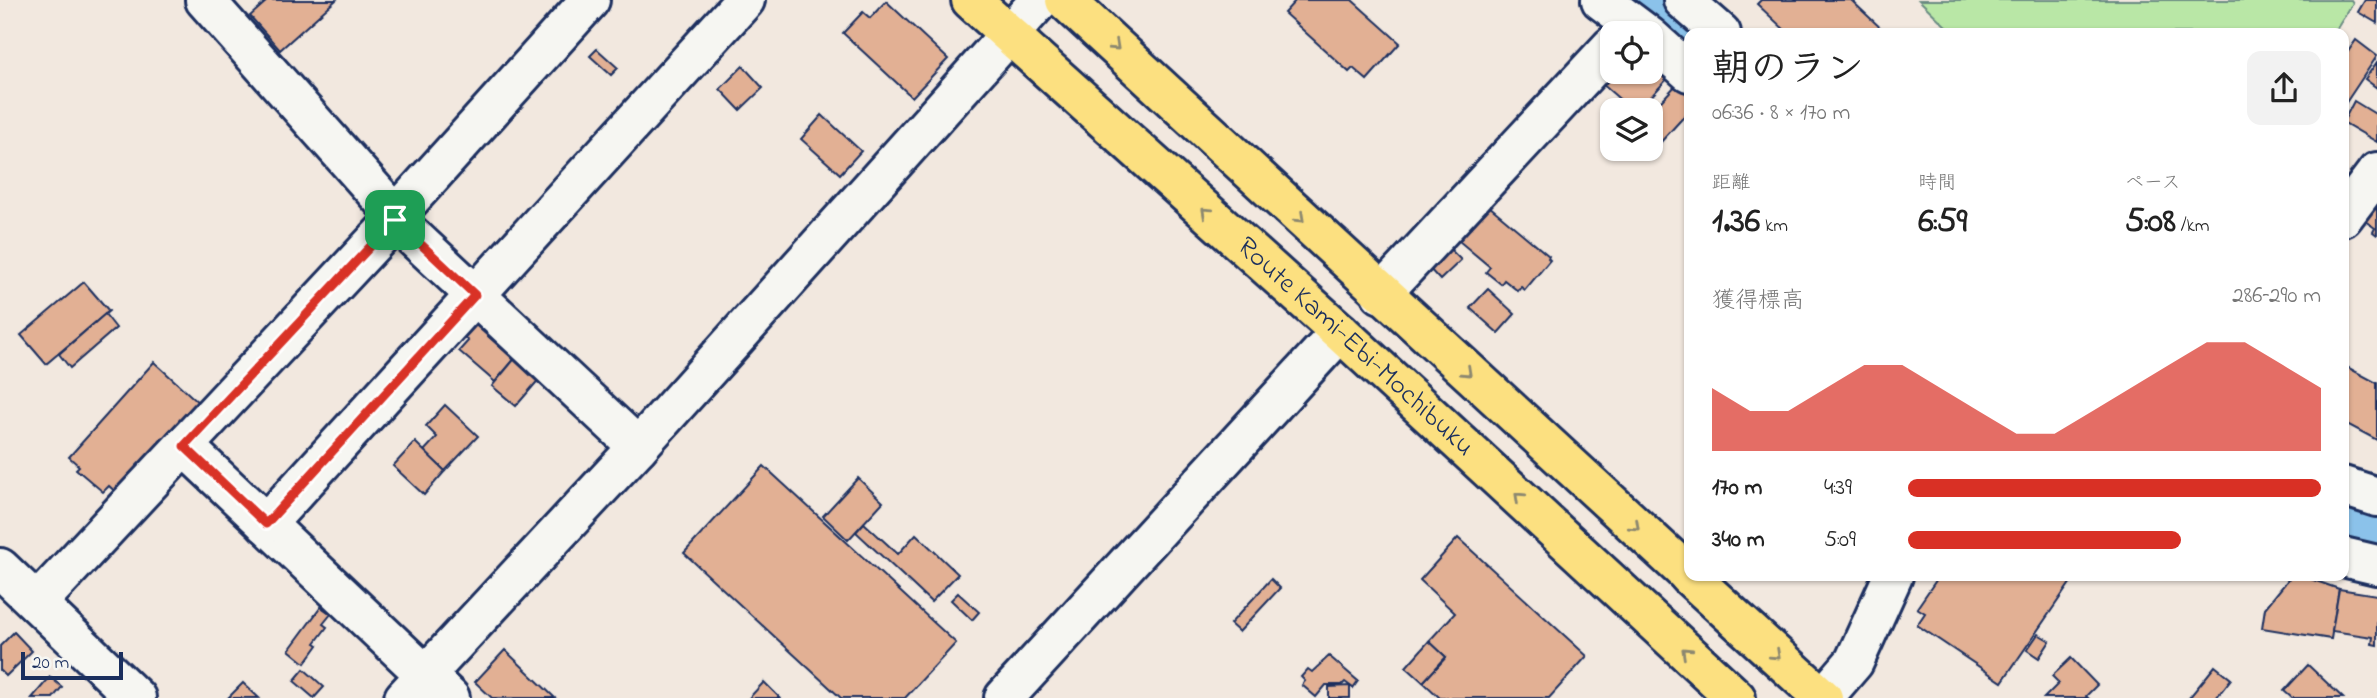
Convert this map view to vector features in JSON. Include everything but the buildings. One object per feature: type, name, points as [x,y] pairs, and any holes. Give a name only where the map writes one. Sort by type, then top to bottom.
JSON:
[{"type":"main road","name":"Route Kami-Ebi-Mochibuku","points":[[971,0],[1340,332],[1736,698]]},
{"type":"main road","name":"Route Kami-Ebi-Mochibuku","points":[[1065,0],[1684,571]]},
{"type":"main road","name":"Route Kami-Ebi-Mochibuku","points":[[1694,581],[1823,698]]},
{"type":"street","points":[[205,0],[395,217],[638,447]]},
{"type":"street","points":[[37,603],[395,217],[590,0]]},
{"type":"street","points":[[266,524],[746,0]]},
{"type":"street","points":[[184,446],[266,524],[427,690],[638,447],[1040,0]]},
{"type":"street","points":[[1601,0],[1628,21]]},
{"type":"street","points":[[1683,0],[1715,28]]},
{"type":"street","points":[[1663,50],[1684,68]]},
{"type":"street","points":[[1381,294],[1600,65]]},
{"type":"street","points":[[2349,209],[2377,172]]},
{"type":"street","points":[[1004,698],[1340,332]]},
{"type":"street","points":[[2349,488],[2377,497]]},
{"type":"street","points":[[2349,558],[2377,565]]},
{"type":"street","points":[[0,568],[136,698]]},
{"type":"street","points":[[1823,698],[1854,662],[1891,581]]},
{"type":"green space","points":[[1919,0],[2351,0],[2353,3],[2337,28],[1948,28]]},
{"type":"waterway","points":[[1640,0],[1684,39]]},
{"type":"waterway","points":[[2349,521],[2377,528]]},
{"type":"route","points":[[395,220],[475,295],[266,524],[184,446],[395,220]]}]
